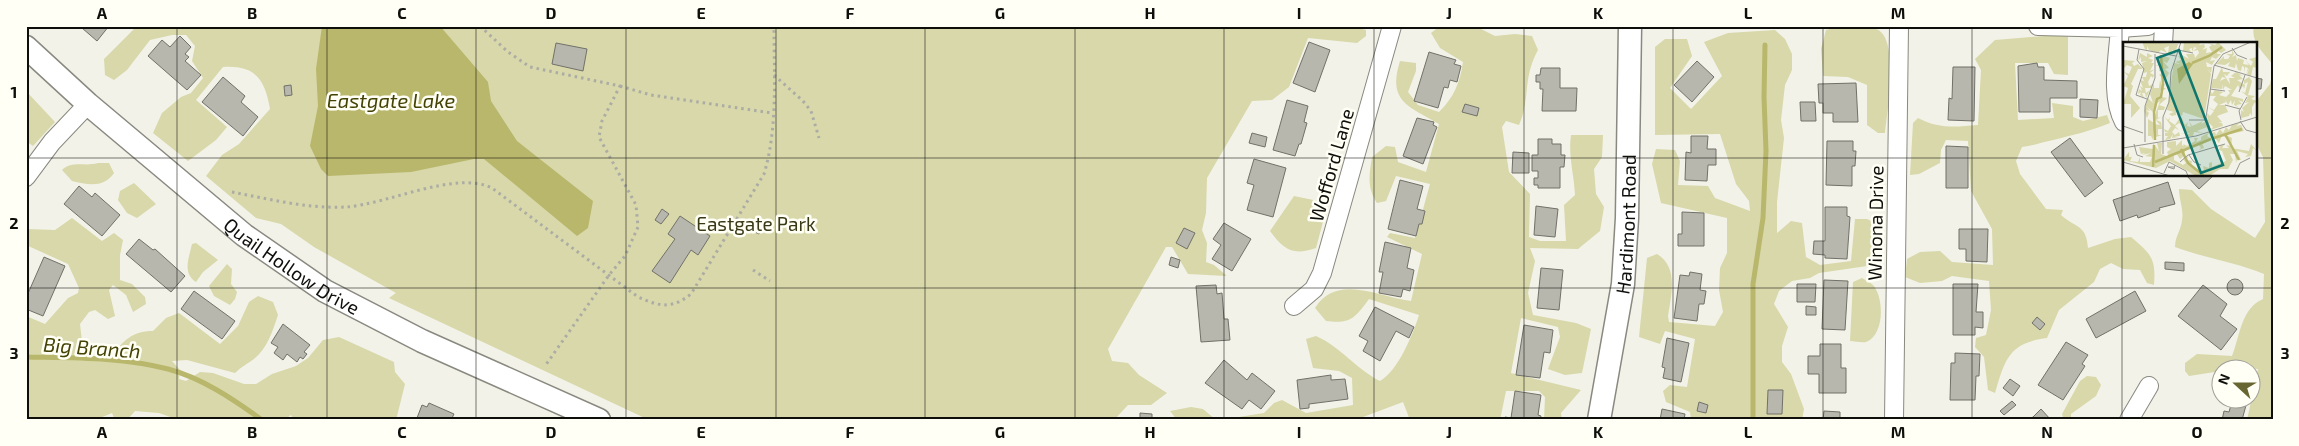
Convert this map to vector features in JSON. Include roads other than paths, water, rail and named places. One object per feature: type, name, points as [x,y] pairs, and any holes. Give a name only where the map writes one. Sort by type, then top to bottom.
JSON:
[{"type":"street","name":"Wofford Lane","points":[[1294,306],[1314,289],[1322,273],[1392,26]]},
{"type":"street","name":"Hardimont Road","points":[[1599,420],[1623,284],[1628,218],[1630,26]]},
{"type":"street","name":"Winona Drive","points":[[1894,420],[1899,26]]},
{"type":"street","points":[[2038,26],[2120,28],[2148,26]]},
{"type":"street","points":[[2163,42],[2164,26]]},
{"type":"street","points":[[2120,28],[2117,99],[2119,113],[2123,120]]},
{"type":"street","name":"Quail Hollow Drive","points":[[26,47],[88,104],[244,235],[325,291],[422,341],[599,420]]},
{"type":"street","points":[[26,177],[52,142],[88,104]]},
{"type":"street","points":[[2129,420],[2149,386]]},
{"type":"water","name":"Eastgate Lake","points":[[322,26],[440,26],[488,82],[491,101],[517,141],[593,201],[588,228],[577,236],[484,159],[474,159],[411,172],[328,176],[321,169],[310,146],[318,106],[316,69]]},
{"type":"waterway","points":[[1753,420],[1753,284],[1763,218],[1766,151],[1765,45]]},
{"type":"waterway","name":"Big Branch","points":[[26,357],[115,360],[168,369],[205,384],[262,420]]},
{"type":"park label","name":"Eastgate Park","points":[[756,223]]}]
